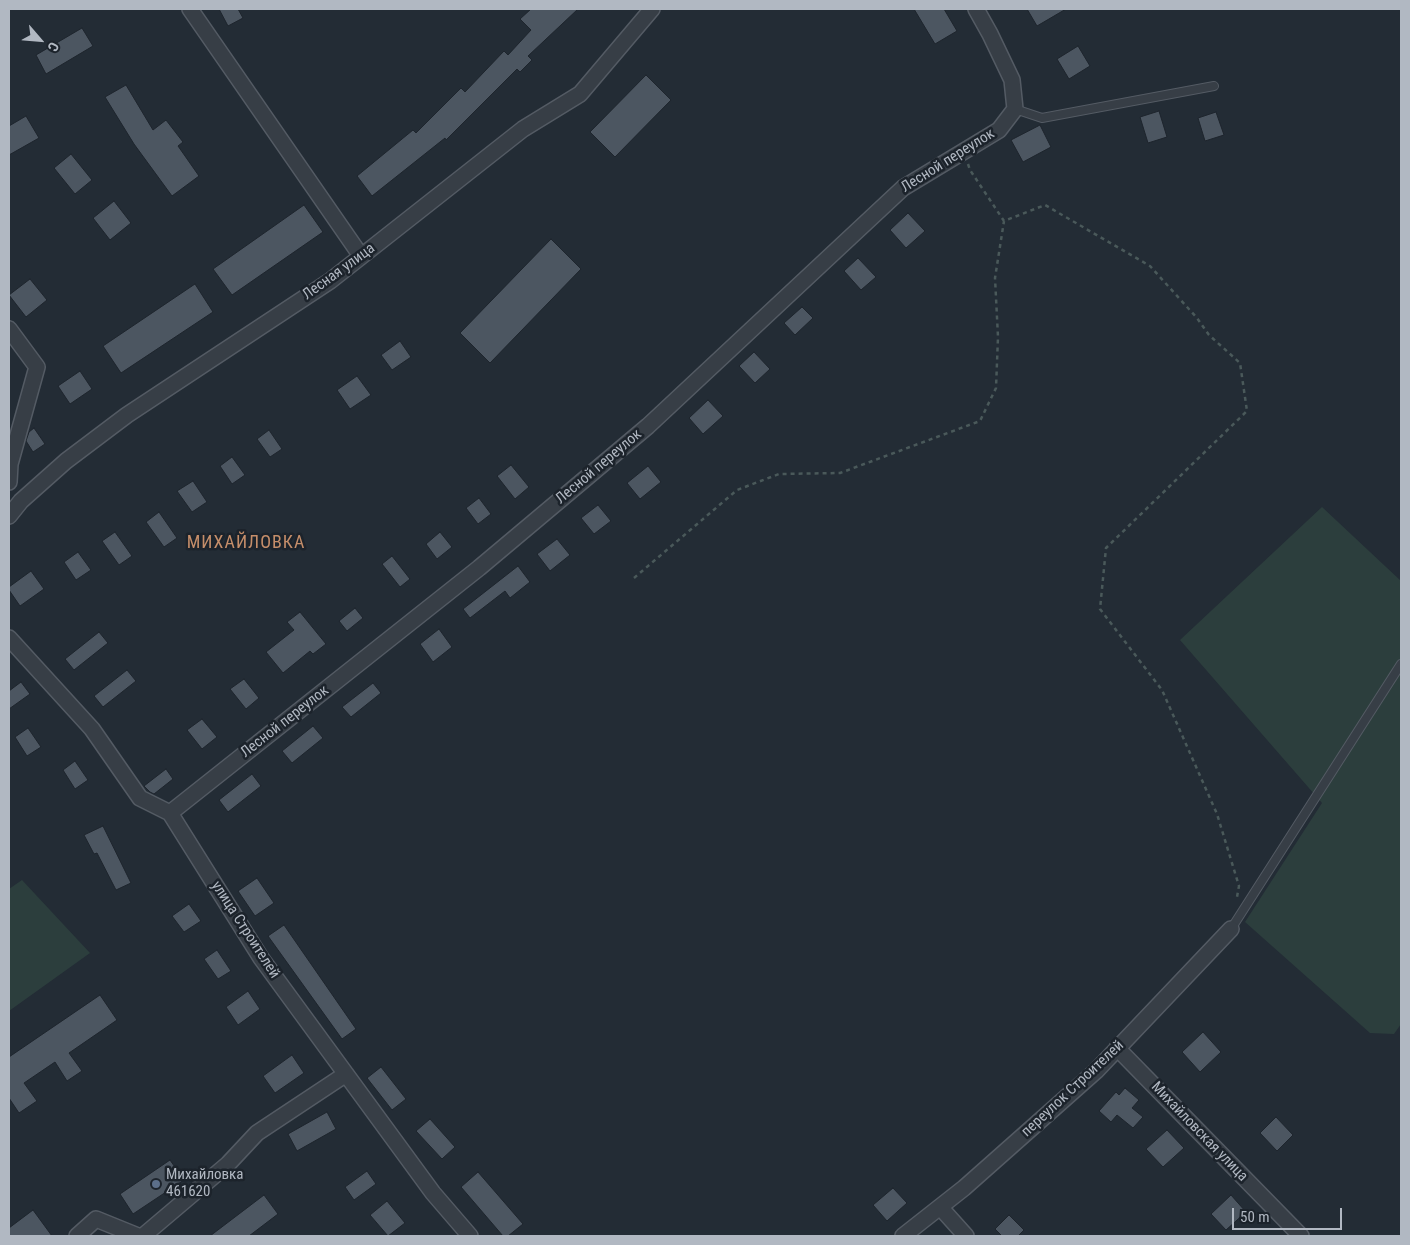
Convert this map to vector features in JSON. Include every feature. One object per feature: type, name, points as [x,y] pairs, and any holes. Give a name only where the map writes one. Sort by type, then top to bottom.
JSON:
[{"type":"street","points":[[190,9],[361,256]]},
{"type":"street","name":"Лесная улица","points":[[9,516],[20,501],[66,460],[127,415],[330,281],[523,129],[580,94],[652,9]]},
{"type":"street","points":[[976,9],[1012,80],[1015,110]]},
{"type":"street","name":"Лесной переулок","points":[[170,813],[479,568],[648,426],[902,188],[999,130],[1015,110]]},
{"type":"street","points":[[9,329],[37,367],[10,464],[9,482]]},
{"type":"street","points":[[9,638],[92,729],[140,798],[170,813]]},
{"type":"street","name":"улица Строителей","points":[[170,813],[262,958],[434,1193],[470,1236]]},
{"type":"street","name":"переулок Строителей","points":[[903,1236],[964,1188],[1096,1071],[1231,929]]},
{"type":"street","name":"Михайловская улица","points":[[1117,1048],[1301,1236]]},
{"type":"street","points":[[143,1236],[228,1164],[257,1133],[346,1074]]},
{"type":"street","points":[[940,1207],[966,1236]]},
{"type":"street","points":[[77,1236],[96,1219],[138,1236]]},
{"type":"lane","points":[[1015,110],[1042,118],[1214,86]]},
{"type":"lane","points":[[1231,929],[1401,664]]},
{"type":"path","points":[[634,578],[737,490],[778,474],[840,473],[980,421],[996,388],[998,337],[995,278],[1004,221],[970,170],[964,151]]},
{"type":"path","points":[[1004,221],[1045,205],[1150,266],[1197,318],[1209,335],[1240,363],[1247,411],[1106,548],[1100,609],[1162,690],[1217,814],[1239,886],[1236,903]]},
{"type":"shaded area","points":[[1322,507],[1401,581],[1401,1024],[1394,1034],[1370,1033],[1245,922],[1322,803],[1180,640]]},
{"type":"shaded area","points":[[22,880],[90,953],[9,1011],[9,889]]},
{"type":"building","points":[[219,9],[238,9],[243,18],[228,26]]},
{"type":"building","points":[[531,9],[578,9],[528,56],[532,60],[520,72],[517,69],[446,140],[445,138],[372,196],[357,176],[413,130],[416,133],[461,88],[465,92],[504,51],[508,55],[531,30],[520,19]]},
{"type":"building","points":[[914,9],[944,9],[957,31],[935,44]]},
{"type":"building","points":[[1027,9],[1066,9],[1037,26]]},
{"type":"building","points":[[82,28],[93,46],[46,74],[36,55]]},
{"type":"building","points":[[1078,46],[1090,66],[1069,79],[1057,59]]},
{"type":"building","points":[[646,75],[671,100],[615,157],[590,132]]},
{"type":"building","points":[[126,85],[153,130],[166,120],[183,142],[178,146],[199,176],[172,196],[134,144],[105,97]]},
{"type":"building","points":[[1159,111],[1167,137],[1148,143],[1140,117]]},
{"type":"building","points":[[1216,112],[1224,135],[1205,141],[1198,118]]},
{"type":"building","points":[[26,116],[39,138],[9,155],[9,126]]},
{"type":"building","points":[[1040,125],[1051,147],[1023,162],[1011,140]]},
{"type":"building","points":[[71,154],[92,180],[75,194],[54,168]]},
{"type":"building","points":[[114,201],[131,223],[110,240],[93,218]]},
{"type":"building","points":[[304,205],[323,232],[232,295],[213,269]]},
{"type":"building","points":[[908,213],[925,231],[906,248],[890,230]]},
{"type":"building","points":[[551,239],[581,269],[490,363],[460,333]]},
{"type":"building","points":[[858,258],[876,277],[861,290],[844,271]]},
{"type":"building","points":[[30,279],[47,300],[26,317],[9,295]]},
{"type":"building","points":[[195,284],[213,312],[121,373],[103,346]]},
{"type":"building","points":[[802,307],[813,318],[795,335],[784,323]]},
{"type":"building","points":[[400,341],[411,357],[392,370],[381,355]]},
{"type":"building","points":[[754,352],[770,369],[755,383],[739,366]]},
{"type":"building","points":[[80,371],[92,389],[70,404],[58,386]]},
{"type":"building","points":[[357,376],[371,395],[350,409],[337,390]]},
{"type":"building","points":[[708,400],[723,416],[703,434],[689,418]]},
{"type":"building","points":[[34,428],[45,444],[33,452],[26,441],[29,432]]},
{"type":"building","points":[[269,430],[282,449],[270,457],[257,439]]},
{"type":"building","points":[[232,457],[245,475],[232,484],[220,466]]},
{"type":"building","points":[[511,465],[529,487],[515,499],[497,476]]},
{"type":"building","points":[[648,466],[661,482],[640,499],[627,483]]},
{"type":"building","points":[[193,481],[207,502],[192,512],[177,491]]},
{"type":"building","points":[[479,498],[491,514],[478,524],[466,508]]},
{"type":"building","points":[[598,505],[611,521],[594,534],[581,518]]},
{"type":"building","points":[[159,512],[177,538],[164,547],[146,522]]},
{"type":"building","points":[[115,532],[132,556],[119,565],[102,541]]},
{"type":"building","points":[[440,532],[452,547],[437,559],[426,544]]},
{"type":"building","points":[[557,539],[570,555],[550,571],[537,554]]},
{"type":"building","points":[[78,552],[91,570],[76,580],[64,562]]},
{"type":"building","points":[[392,556],[410,579],[400,587],[382,564]]},
{"type":"building","points":[[518,566],[530,582],[510,598],[505,591],[470,618],[463,609]]},
{"type":"building","points":[[31,571],[44,589],[20,606],[9,590],[9,587]]},
{"type":"building","points":[[355,608],[363,618],[347,631],[339,621]]},
{"type":"building","points":[[300,612],[326,644],[313,654],[310,651],[283,673],[266,652],[294,630],[287,622]]},
{"type":"building","points":[[439,629],[452,647],[433,662],[420,644]]},
{"type":"building","points":[[99,632],[108,643],[74,670],[65,659]]},
{"type":"building","points":[[127,670],[136,681],[103,707],[94,696]]},
{"type":"building","points":[[244,679],[259,698],[246,709],[230,689]]},
{"type":"building","points":[[21,682],[30,694],[9,709],[9,691]]},
{"type":"building","points":[[373,683],[381,693],[351,717],[342,707]]},
{"type":"building","points":[[202,719],[217,737],[202,749],[187,730]]},
{"type":"building","points":[[313,726],[323,738],[292,763],[282,751]]},
{"type":"building","points":[[28,728],[41,747],[27,756],[15,737]]},
{"type":"building","points":[[75,761],[88,780],[75,789],[63,770]]},
{"type":"building","points":[[166,769],[173,779],[154,794],[150,792],[144,786]]},
{"type":"building","points":[[252,774],[261,786],[228,812],[219,800]]},
{"type":"building","points":[[103,826],[131,883],[116,890],[97,853],[94,854],[84,835]]},
{"type":"building","points":[[257,878],[274,903],[255,916],[238,891]]},
{"type":"building","points":[[189,904],[201,921],[184,932],[172,916]]},
{"type":"building","points":[[284,925],[356,1029],[342,1039],[268,936]]},
{"type":"building","points":[[217,950],[231,971],[218,979],[204,959]]},
{"type":"building","points":[[248,991],[260,1009],[238,1025],[226,1007]]},
{"type":"building","points":[[100,995],[117,1020],[69,1053],[82,1071],[67,1081],[55,1062],[24,1083],[37,1101],[19,1113],[9,1098],[9,1057]]},
{"type":"building","points":[[1203,1032],[1221,1052],[1200,1072],[1182,1052]]},
{"type":"building","points":[[292,1055],[304,1073],[275,1093],[263,1076]]},
{"type":"building","points":[[381,1067],[406,1099],[392,1110],[367,1078]]},
{"type":"building","points":[[1125,1088],[1139,1100],[1132,1108],[1143,1117],[1133,1128],[1117,1115],[1111,1122],[1099,1111],[1116,1092],[1119,1095]]},
{"type":"building","points":[[327,1112],[336,1129],[297,1151],[288,1134]]},
{"type":"building","points":[[1276,1117],[1293,1135],[1277,1151],[1260,1133]]},
{"type":"building","points":[[430,1119],[455,1147],[442,1159],[416,1131]]},
{"type":"building","points":[[1167,1130],[1184,1148],[1163,1167],[1146,1149]]},
{"type":"building","name":"Михайловка 461620","points":[[170,1160],[184,1180],[133,1214],[120,1194]]},
{"type":"building","points":[[367,1171],[376,1184],[354,1200],[345,1187]]},
{"type":"building","points":[[478,1172],[523,1224],[508,1236],[503,1236],[461,1187]]},
{"type":"building","points":[[893,1188],[907,1203],[887,1221],[873,1205]]},
{"type":"building","points":[[264,1195],[278,1214],[249,1236],[210,1236]]},
{"type":"building","points":[[1231,1195],[1246,1212],[1226,1230],[1211,1214]]},
{"type":"building","points":[[387,1201],[405,1223],[388,1236],[370,1215]]},
{"type":"building","points":[[33,1210],[52,1236],[9,1236],[9,1228]]},
{"type":"building","points":[[1009,1215],[1024,1230],[1018,1236],[1002,1236],[995,1229]]},
{"type":"place","name":"Михайловка 461620","points":[[156,1184]]},
{"type":"district","name":"МИХАЙЛОВКА","points":[[246,543]]}]
